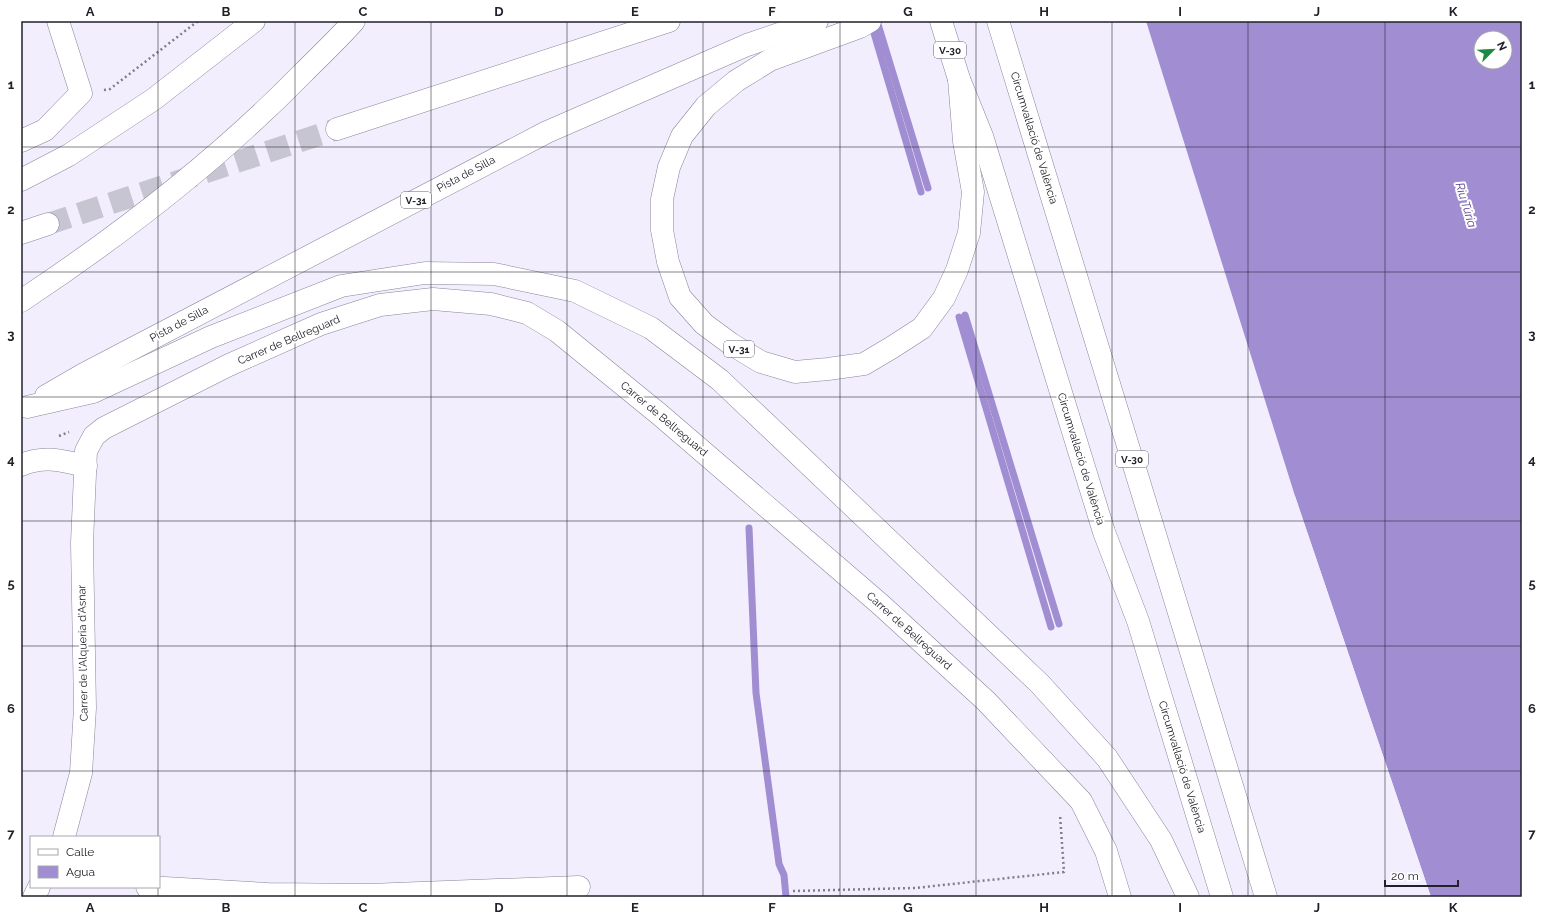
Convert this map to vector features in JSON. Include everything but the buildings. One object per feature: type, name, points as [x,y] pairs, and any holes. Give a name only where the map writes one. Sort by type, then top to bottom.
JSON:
[{"type":"main road","points":[[21,141],[45,130],[81,93],[58,21]]},
{"type":"main road","points":[[21,180],[69,155],[154,99],[254,21]]},
{"type":"main road","points":[[21,301],[78,263],[176,189],[268,109],[354,21]]},
{"type":"main road","points":[[337,129],[669,21]]},
{"type":"main road","name":"Pista de Silla","points":[[24,408],[91,370],[547,132],[747,45],[817,21]]},
{"type":"main road","name":"Circumval·lació de València","points":[[941,21],[959,79],[982,136],[1104,532],[1138,621],[1222,897]]},
{"type":"main road","name":"Circumval·lació de València","points":[[998,21],[1266,897]]},
{"type":"main road","name":"V-31","points":[[865,24],[770,60],[736,81],[706,106],[682,136],[669,166],[662,199],[662,230],[668,262],[680,297],[704,324],[731,344],[761,362],[795,372],[864,364],[922,328],[939,304],[957,270],[969,233],[972,206],[973,192],[964,142],[959,79]]},
{"type":"main road","points":[[21,233],[48,224]]},
{"type":"main road","points":[[24,408],[93,392],[211,337],[341,286],[425,273],[494,274],[575,291],[651,328],[720,380],[1040,684],[1107,758],[1161,840],[1188,897]]},
{"type":"main road","name":"Carrer de Bellreguard","points":[[86,466],[86,451],[94,436],[104,428],[228,365],[321,324],[380,305],[433,299],[491,304],[527,313],[557,331],[660,414],[880,604],[986,701],[1081,801],[1106,851],[1120,897]]},
{"type":"main road","points":[[21,465],[51,458],[86,466]]},
{"type":"main road","name":"Carrer de l'Alqueria d'Asnar","points":[[64,836],[81,773],[85,708],[82,543],[86,466]]},
{"type":"main road","points":[[160,888],[268,894],[368,895],[580,887]]},
{"type":"main road","points":[[34,897],[38,888]]},
{"type":"path","points":[[81,93],[110,89],[198,21]]},
{"type":"path","points":[[793,891],[915,888],[1064,872],[1058,777]]},
{"type":"water","name":"Riu Túria","points":[[1146,21],[1522,21],[1522,897],[1431,897],[1295,496]]},
{"type":"pier","points":[[1295,496],[1431,897],[1429,897],[1293,497]]},
{"type":"waterway","points":[[877,21],[928,188]]},
{"type":"waterway","points":[[871,23],[921,192]]},
{"type":"waterway","points":[[965,315],[1059,624]]},
{"type":"waterway","points":[[959,317],[1051,627]]},
{"type":"waterway","points":[[749,528],[756,693],[779,864],[784,875],[786,897]]},
{"type":"tunnel","points":[[48,224],[337,129]]}]
